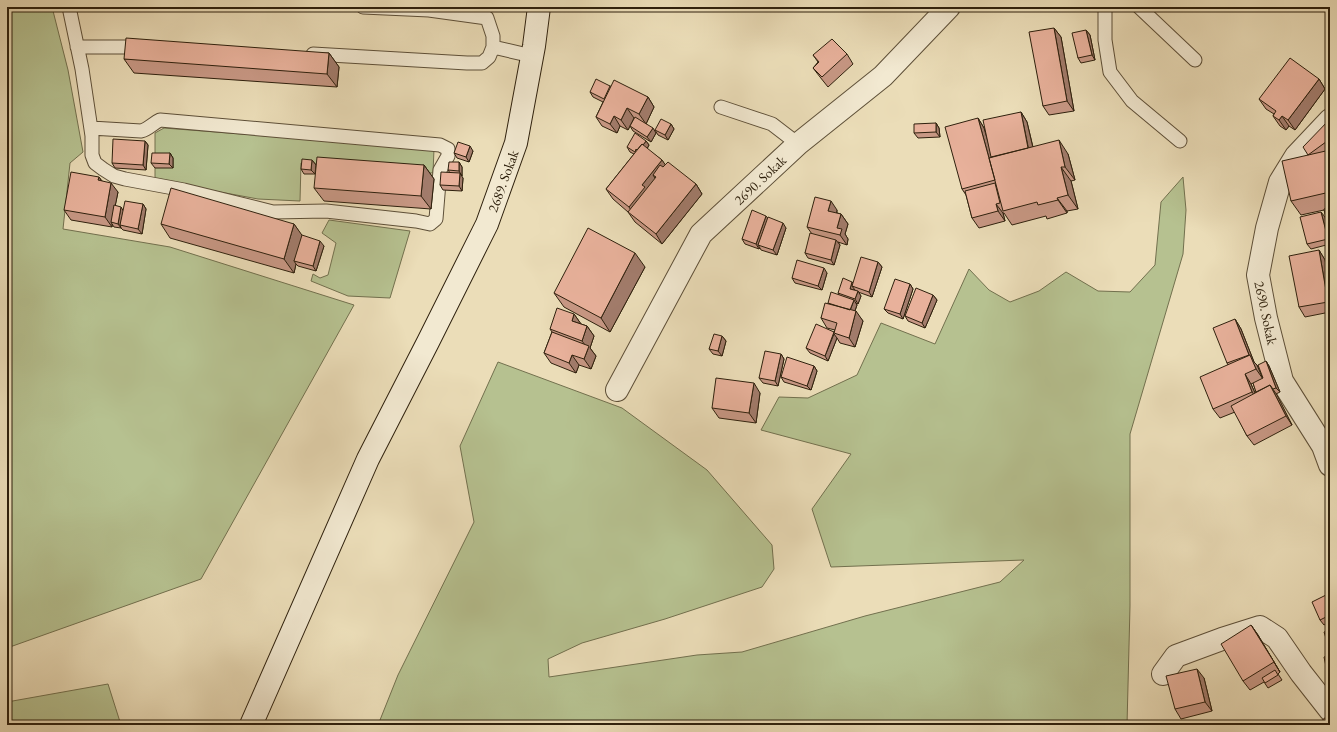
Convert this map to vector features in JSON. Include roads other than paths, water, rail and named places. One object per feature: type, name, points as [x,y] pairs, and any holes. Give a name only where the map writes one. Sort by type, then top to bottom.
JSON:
[{"type":"street","name":"2689. Sokak","points":[[251,725],[368,459],[490,217],[516,143],[532,56],[538,7]]},
{"type":"street","name":"2690. Sokak","points":[[617,390],[701,234],[798,144],[883,76],[949,7]]},
{"type":"street","name":"2690. Sokak","points":[[1330,120],[1296,156],[1280,182],[1267,228],[1258,275],[1266,318],[1282,381],[1323,446],[1330,465]]},
{"type":"street","points":[[1163,674],[1176,656],[1260,627],[1277,638],[1301,673],[1330,710]]},
{"type":"lane","points":[[69,7],[82,69],[91,128],[92,155],[95,163],[114,176],[184,190],[274,212],[326,211],[416,221],[430,224],[436,218],[440,170],[448,156],[448,149],[440,145],[160,120],[155,122],[149,129],[141,131],[91,128]]},
{"type":"lane","points":[[304,53],[460,63],[482,63],[489,57],[493,47],[493,36],[487,18],[429,10],[363,7]]},
{"type":"lane","points":[[1106,7],[1105,40],[1110,72],[1132,101],[1180,141]]},
{"type":"lane","points":[[1139,7],[1195,60]]},
{"type":"lane","points":[[77,47],[156,47]]},
{"type":"lane","points":[[493,47],[532,56]]},
{"type":"lane","points":[[721,107],[772,124],[798,144]]}]
